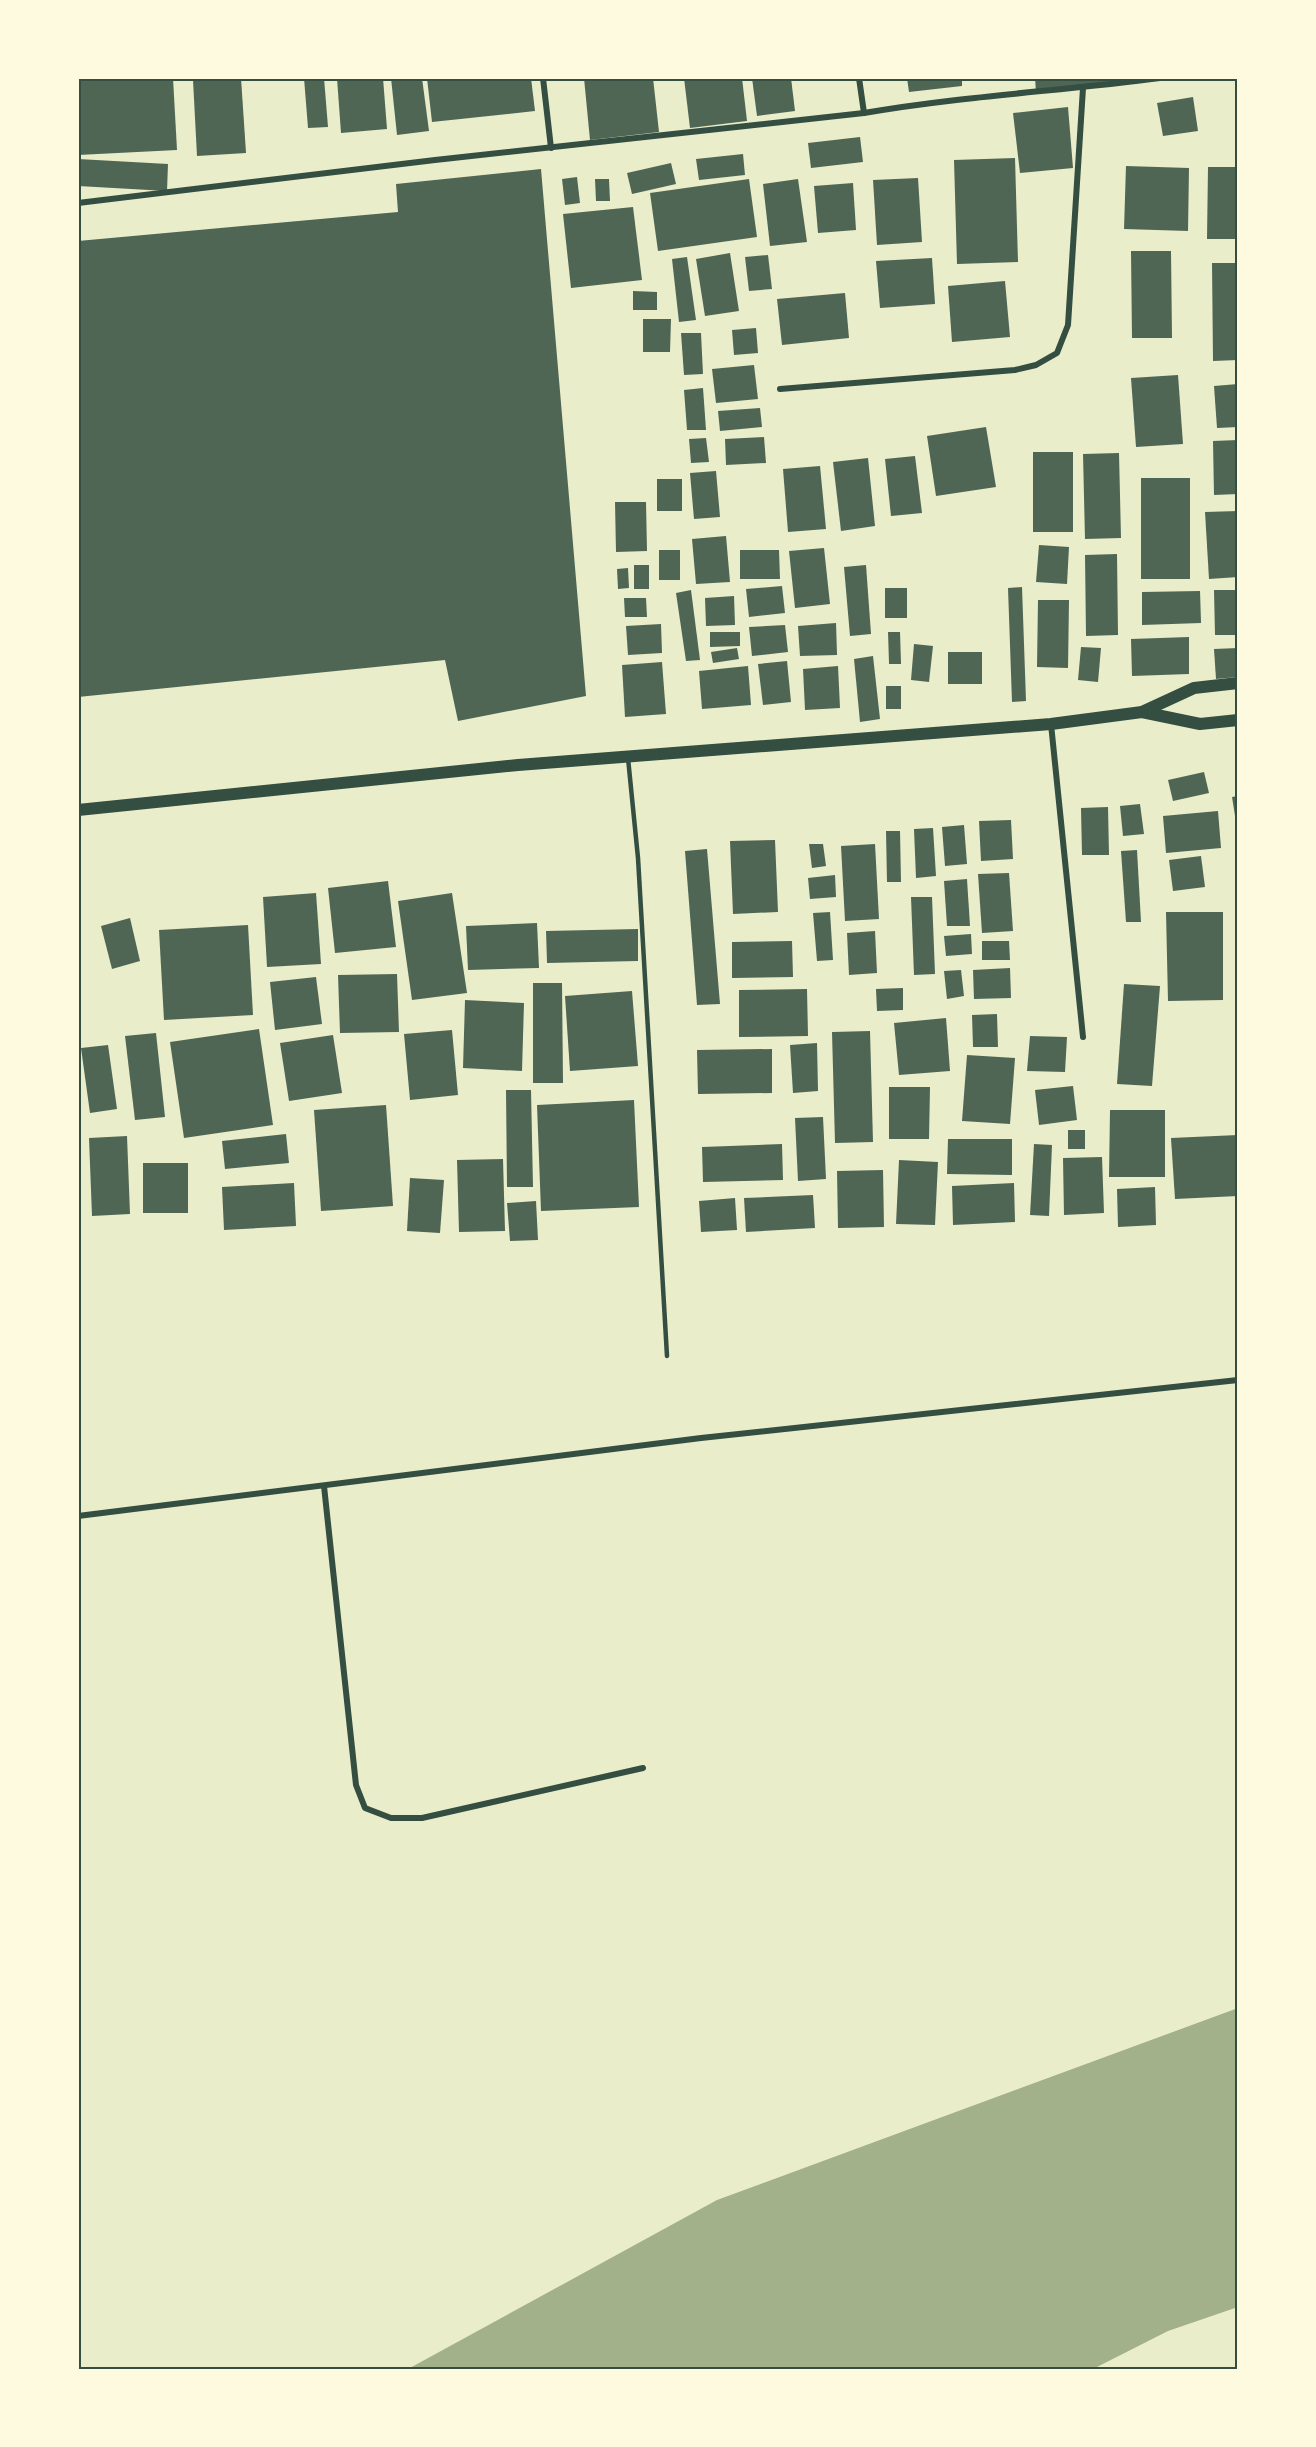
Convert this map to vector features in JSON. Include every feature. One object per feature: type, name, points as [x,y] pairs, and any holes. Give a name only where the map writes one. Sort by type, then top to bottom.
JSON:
[{"type":"main road","points":[[78,810],[518,765],[1051,724],[1142,712],[1194,688],[1238,683]]},
{"type":"main road","points":[[1142,712],[1200,724],[1238,720]]},
{"type":"street","points":[[543,78],[551,148]]},
{"type":"street","points":[[860,78],[864,113]]},
{"type":"street","points":[[78,203],[435,159],[551,148],[1160,78]]},
{"type":"street","points":[[780,389],[1015,370],[1036,365],[1057,352],[1068,325],[1083,88]]},
{"type":"street","points":[[1051,724],[1083,1037]]},
{"type":"street","points":[[78,1516],[700,1437],[1238,1380]]},
{"type":"street","points":[[324,1486],[356,1785],[365,1808],[391,1818],[422,1818],[642,1768]]},
{"type":"lane","points":[[628,758],[638,858],[667,1356]]},
{"type":"shaded area","points":[[1238,2008],[1238,2307],[1168,2331],[1093,2369],[408,2369],[717,2200]]},
{"type":"building","points":[[78,78],[173,78],[177,150],[78,155]]},
{"type":"building","points":[[241,78],[246,153],[197,156],[193,80]]},
{"type":"building","points":[[304,78],[324,78],[328,127],[308,128]]},
{"type":"building","points":[[337,78],[383,78],[387,129],[341,133]]},
{"type":"building","points":[[391,78],[422,78],[429,131],[397,135]]},
{"type":"building","points":[[427,78],[531,78],[535,111],[432,122]]},
{"type":"building","points":[[584,78],[653,78],[659,132],[590,140]]},
{"type":"building","points":[[684,78],[742,78],[747,121],[690,128]]},
{"type":"building","points":[[752,78],[791,78],[795,111],[757,116]]},
{"type":"building","points":[[907,78],[962,78],[962,86],[909,92]]},
{"type":"building","points":[[1035,78],[1110,78],[1111,83],[1036,92]]},
{"type":"building","points":[[1193,97],[1198,131],[1163,136],[1157,103]]},
{"type":"building","points":[[1068,107],[1073,168],[1020,173],[1013,113]]},
{"type":"building","points":[[860,137],[863,162],[811,168],[808,143]]},
{"type":"building","points":[[743,154],[745,175],[699,180],[696,159]]},
{"type":"building","points":[[1015,158],[1018,262],[957,264],[954,160]]},
{"type":"building","points":[[78,159],[168,164],[167,191],[78,186]]},
{"type":"building","points":[[671,163],[676,184],[632,194],[627,173]]},
{"type":"building","points":[[1126,166],[1189,168],[1188,231],[1124,229]]},
{"type":"building","points":[[1208,167],[1238,167],[1238,239],[1207,239]]},
{"type":"building","points":[[541,169],[586,696],[458,721],[445,660],[78,697],[78,241],[398,212],[396,184]]},
{"type":"building","points":[[577,177],[580,203],[565,205],[562,179]]},
{"type":"building","points":[[918,178],[922,242],[877,245],[873,180]]},
{"type":"building","points":[[595,179],[609,179],[610,201],[596,201]]},
{"type":"building","points":[[749,179],[757,237],[658,251],[650,193]]},
{"type":"building","points":[[798,179],[807,242],[770,246],[763,184]]},
{"type":"building","points":[[853,183],[856,230],[818,233],[814,186]]},
{"type":"building","points":[[633,207],[642,280],[571,288],[563,214]]},
{"type":"building","points":[[1131,251],[1171,251],[1172,338],[1132,338]]},
{"type":"building","points":[[730,253],[739,311],[705,316],[696,259]]},
{"type":"building","points":[[768,255],[772,289],[749,291],[745,257]]},
{"type":"building","points":[[687,257],[696,320],[679,322],[672,259]]},
{"type":"building","points":[[932,258],[935,304],[880,308],[876,261]]},
{"type":"building","points":[[1212,263],[1238,263],[1238,360],[1213,361]]},
{"type":"building","points":[[1005,281],[1010,337],[952,342],[948,286]]},
{"type":"building","points":[[633,291],[657,292],[657,310],[633,310]]},
{"type":"building","points":[[845,293],[849,338],[782,345],[777,299]]},
{"type":"building","points":[[643,319],[671,319],[670,352],[643,352]]},
{"type":"building","points":[[756,328],[758,353],[734,355],[732,330]]},
{"type":"building","points":[[681,333],[701,333],[703,374],[684,375]]},
{"type":"building","points":[[754,365],[758,399],[716,403],[712,369]]},
{"type":"building","points":[[1178,375],[1183,444],[1136,447],[1131,378]]},
{"type":"building","points":[[1238,384],[1238,427],[1217,428],[1214,386]]},
{"type":"building","points":[[703,388],[706,430],[687,430],[684,390]]},
{"type":"building","points":[[760,408],[762,427],[720,431],[718,411]]},
{"type":"building","points":[[986,427],[996,487],[936,496],[927,436]]},
{"type":"building","points":[[764,437],[766,463],[726,465],[725,439]]},
{"type":"building","points":[[706,438],[709,462],[691,463],[689,439]]},
{"type":"building","points":[[1238,440],[1238,494],[1214,495],[1213,441]]},
{"type":"building","points":[[1033,452],[1073,452],[1073,532],[1033,532]]},
{"type":"building","points":[[1119,453],[1121,538],[1085,539],[1083,454]]},
{"type":"building","points":[[915,456],[922,513],[891,516],[885,459]]},
{"type":"building","points":[[868,458],[875,526],[841,531],[833,462]]},
{"type":"building","points":[[820,466],[826,529],[788,532],[783,469]]},
{"type":"building","points":[[716,471],[720,517],[694,519],[690,473]]},
{"type":"building","points":[[1141,478],[1190,478],[1190,579],[1141,579]]},
{"type":"building","points":[[657,479],[682,479],[682,511],[657,511]]},
{"type":"building","points":[[615,502],[646,502],[647,551],[616,552]]},
{"type":"building","points":[[1238,511],[1238,577],[1209,579],[1205,512]]},
{"type":"building","points":[[726,536],[730,582],[696,584],[692,539]]},
{"type":"building","points":[[1039,545],[1069,547],[1067,584],[1036,582]]},
{"type":"building","points":[[824,548],[830,604],[795,608],[789,551]]},
{"type":"building","points":[[659,550],[680,550],[680,580],[659,580]]},
{"type":"building","points":[[740,550],[779,550],[780,579],[740,579]]},
{"type":"building","points":[[1117,554],[1118,635],[1086,636],[1085,555]]},
{"type":"building","points":[[634,565],[649,565],[649,589],[634,589]]},
{"type":"building","points":[[866,565],[871,634],[850,636],[844,567]]},
{"type":"building","points":[[628,568],[629,588],[618,589],[617,569]]},
{"type":"building","points":[[782,586],[785,613],[749,617],[746,589]]},
{"type":"building","points":[[1022,587],[1026,701],[1012,702],[1008,588]]},
{"type":"building","points":[[885,588],[907,588],[907,618],[885,618]]},
{"type":"building","points":[[691,590],[700,660],[686,661],[676,593]]},
{"type":"building","points":[[1214,590],[1238,590],[1238,635],[1215,635]]},
{"type":"building","points":[[1200,591],[1201,623],[1142,625],[1142,592]]},
{"type":"building","points":[[734,596],[735,625],[706,626],[705,598]]},
{"type":"building","points":[[624,598],[646,598],[647,617],[625,617]]},
{"type":"building","points":[[1038,600],[1069,600],[1068,668],[1037,667]]},
{"type":"building","points":[[836,623],[837,655],[800,656],[798,626]]},
{"type":"building","points":[[661,624],[662,653],[628,655],[626,626]]},
{"type":"building","points":[[785,625],[788,652],[752,656],[749,627]]},
{"type":"building","points":[[710,632],[740,632],[740,646],[710,647]]},
{"type":"building","points":[[888,632],[900,632],[901,664],[889,664]]},
{"type":"building","points":[[1189,637],[1189,674],[1132,676],[1131,639]]},
{"type":"building","points":[[914,644],[933,646],[929,682],[911,680]]},
{"type":"building","points":[[1081,647],[1101,648],[1098,682],[1078,680]]},
{"type":"building","points":[[737,648],[739,659],[713,663],[711,652]]},
{"type":"building","points":[[1238,648],[1238,677],[1216,679],[1214,649]]},
{"type":"building","points":[[948,652],[982,652],[982,684],[948,684]]},
{"type":"building","points":[[873,656],[880,719],[860,722],[854,659]]},
{"type":"building","points":[[787,661],[791,702],[763,705],[758,664]]},
{"type":"building","points":[[662,662],[666,714],[625,717],[622,665]]},
{"type":"building","points":[[748,666],[751,705],[702,709],[699,671]]},
{"type":"building","points":[[838,666],[840,708],[805,710],[803,669]]},
{"type":"building","points":[[886,686],[901,686],[901,709],[886,709]]},
{"type":"building","points":[[1204,772],[1209,793],[1173,801],[1168,780]]},
{"type":"building","points":[[1238,796],[1238,828],[1237,828],[1232,797]]},
{"type":"building","points":[[1140,804],[1144,834],[1123,836],[1120,806]]},
{"type":"building","points":[[1108,807],[1109,855],[1082,855],[1081,808]]},
{"type":"building","points":[[1218,811],[1221,848],[1166,853],[1163,816]]},
{"type":"building","points":[[1011,820],[1013,859],[981,861],[979,821]]},
{"type":"building","points":[[964,825],[967,864],[945,866],[942,827]]},
{"type":"building","points":[[933,828],[936,876],[916,878],[914,829]]},
{"type":"building","points":[[886,831],[900,831],[901,882],[887,882]]},
{"type":"building","points":[[775,840],[778,912],[733,914],[730,841]]},
{"type":"building","points":[[809,844],[823,844],[826,866],[812,868]]},
{"type":"building","points":[[875,844],[879,919],[845,921],[841,846]]},
{"type":"building","points":[[707,849],[720,1004],[697,1005],[685,851]]},
{"type":"building","points":[[1137,850],[1141,922],[1126,922],[1121,851]]},
{"type":"building","points":[[1201,856],[1205,887],[1173,891],[1169,860]]},
{"type":"building","points":[[1009,873],[1013,931],[982,933],[978,874]]},
{"type":"building","points":[[835,875],[836,897],[810,899],[808,878]]},
{"type":"building","points":[[967,879],[970,926],[947,926],[944,881]]},
{"type":"building","points":[[388,881],[396,947],[335,953],[328,888]]},
{"type":"building","points":[[316,893],[321,964],[267,967],[263,897]]},
{"type":"building","points":[[452,893],[467,993],[412,1000],[398,901]]},
{"type":"building","points":[[911,897],[932,897],[935,974],[914,975]]},
{"type":"building","points":[[830,912],[833,960],[817,961],[813,913]]},
{"type":"building","points":[[1166,912],[1223,912],[1223,1000],[1168,1001]]},
{"type":"building","points":[[130,918],[140,961],[112,969],[101,926]]},
{"type":"building","points":[[537,923],[539,968],[468,970],[466,926]]},
{"type":"building","points":[[248,925],[253,1015],[164,1020],[159,930]]},
{"type":"building","points":[[638,929],[638,961],[547,963],[546,931]]},
{"type":"building","points":[[875,931],[877,973],[849,975],[847,933]]},
{"type":"building","points":[[971,934],[972,954],[946,956],[944,936]]},
{"type":"building","points":[[792,941],[793,977],[732,978],[732,942]]},
{"type":"building","points":[[982,941],[1009,941],[1010,960],[982,960]]},
{"type":"building","points":[[1010,968],[1011,998],[974,999],[973,970]]},
{"type":"building","points":[[961,970],[964,996],[947,999],[944,971]]},
{"type":"building","points":[[397,974],[399,1032],[340,1033],[338,975]]},
{"type":"building","points":[[316,977],[322,1024],[275,1030],[270,982]]},
{"type":"building","points":[[533,983],[562,983],[563,1083],[533,1083]]},
{"type":"building","points":[[1124,984],[1160,986],[1152,1086],[1117,1084]]},
{"type":"building","points":[[903,988],[903,1010],[877,1011],[876,989]]},
{"type":"building","points":[[807,989],[808,1036],[739,1037],[739,990]]},
{"type":"building","points":[[632,991],[638,1066],[570,1071],[565,996]]},
{"type":"building","points":[[465,1000],[524,1003],[522,1071],[463,1068]]},
{"type":"building","points":[[997,1014],[998,1047],[973,1047],[972,1015]]},
{"type":"building","points":[[946,1018],[950,1071],[899,1075],[894,1023]]},
{"type":"building","points":[[259,1029],[273,1125],[184,1138],[170,1042]]},
{"type":"building","points":[[452,1030],[458,1095],[410,1100],[404,1034]]},
{"type":"building","points":[[870,1031],[873,1142],[835,1143],[832,1032]]},
{"type":"building","points":[[156,1033],[165,1117],[135,1120],[125,1036]]},
{"type":"building","points":[[333,1035],[342,1093],[289,1101],[280,1043]]},
{"type":"building","points":[[1030,1036],[1067,1037],[1065,1072],[1027,1071]]},
{"type":"building","points":[[817,1043],[818,1091],[793,1093],[790,1045]]},
{"type":"building","points":[[108,1045],[117,1109],[90,1113],[81,1048]]},
{"type":"building","points":[[772,1049],[772,1093],[698,1094],[697,1050]]},
{"type":"building","points":[[967,1055],[1015,1058],[1010,1124],[962,1121]]},
{"type":"building","points":[[1073,1086],[1077,1120],[1039,1125],[1035,1090]]},
{"type":"building","points":[[889,1087],[930,1087],[929,1139],[889,1139]]},
{"type":"building","points":[[506,1090],[531,1090],[533,1187],[507,1187]]},
{"type":"building","points":[[634,1100],[639,1207],[541,1211],[537,1105]]},
{"type":"building","points":[[386,1105],[393,1206],[321,1211],[314,1110]]},
{"type":"building","points":[[1110,1110],[1165,1110],[1165,1177],[1109,1177]]},
{"type":"building","points":[[823,1117],[826,1179],[798,1181],[795,1118]]},
{"type":"building","points":[[1068,1130],[1085,1130],[1085,1149],[1068,1149]]},
{"type":"building","points":[[286,1134],[289,1163],[225,1169],[222,1141]]},
{"type":"building","points":[[1238,1135],[1238,1196],[1175,1199],[1171,1138]]},
{"type":"building","points":[[127,1136],[130,1214],[92,1216],[89,1138]]},
{"type":"building","points":[[948,1139],[1012,1139],[1012,1175],[947,1174]]},
{"type":"building","points":[[782,1144],[783,1180],[703,1182],[702,1147]]},
{"type":"building","points":[[1034,1144],[1052,1145],[1049,1216],[1030,1215]]},
{"type":"building","points":[[1102,1157],[1104,1213],[1064,1215],[1063,1158]]},
{"type":"building","points":[[503,1159],[505,1231],[459,1232],[457,1160]]},
{"type":"building","points":[[899,1160],[938,1162],[935,1225],[896,1224]]},
{"type":"building","points":[[143,1163],[188,1163],[188,1213],[143,1213]]},
{"type":"building","points":[[883,1170],[884,1227],[838,1228],[837,1171]]},
{"type":"building","points":[[410,1178],[444,1180],[440,1233],[407,1231]]},
{"type":"building","points":[[294,1183],[296,1226],[224,1230],[222,1187]]},
{"type":"building","points":[[1014,1183],[1015,1222],[953,1225],[952,1186]]},
{"type":"building","points":[[1155,1187],[1156,1225],[1118,1227],[1117,1189]]},
{"type":"building","points":[[813,1195],[815,1228],[746,1232],[744,1198]]},
{"type":"building","points":[[735,1198],[737,1230],[701,1232],[699,1201]]},
{"type":"building","points":[[536,1201],[538,1240],[510,1241],[507,1203]]}]
